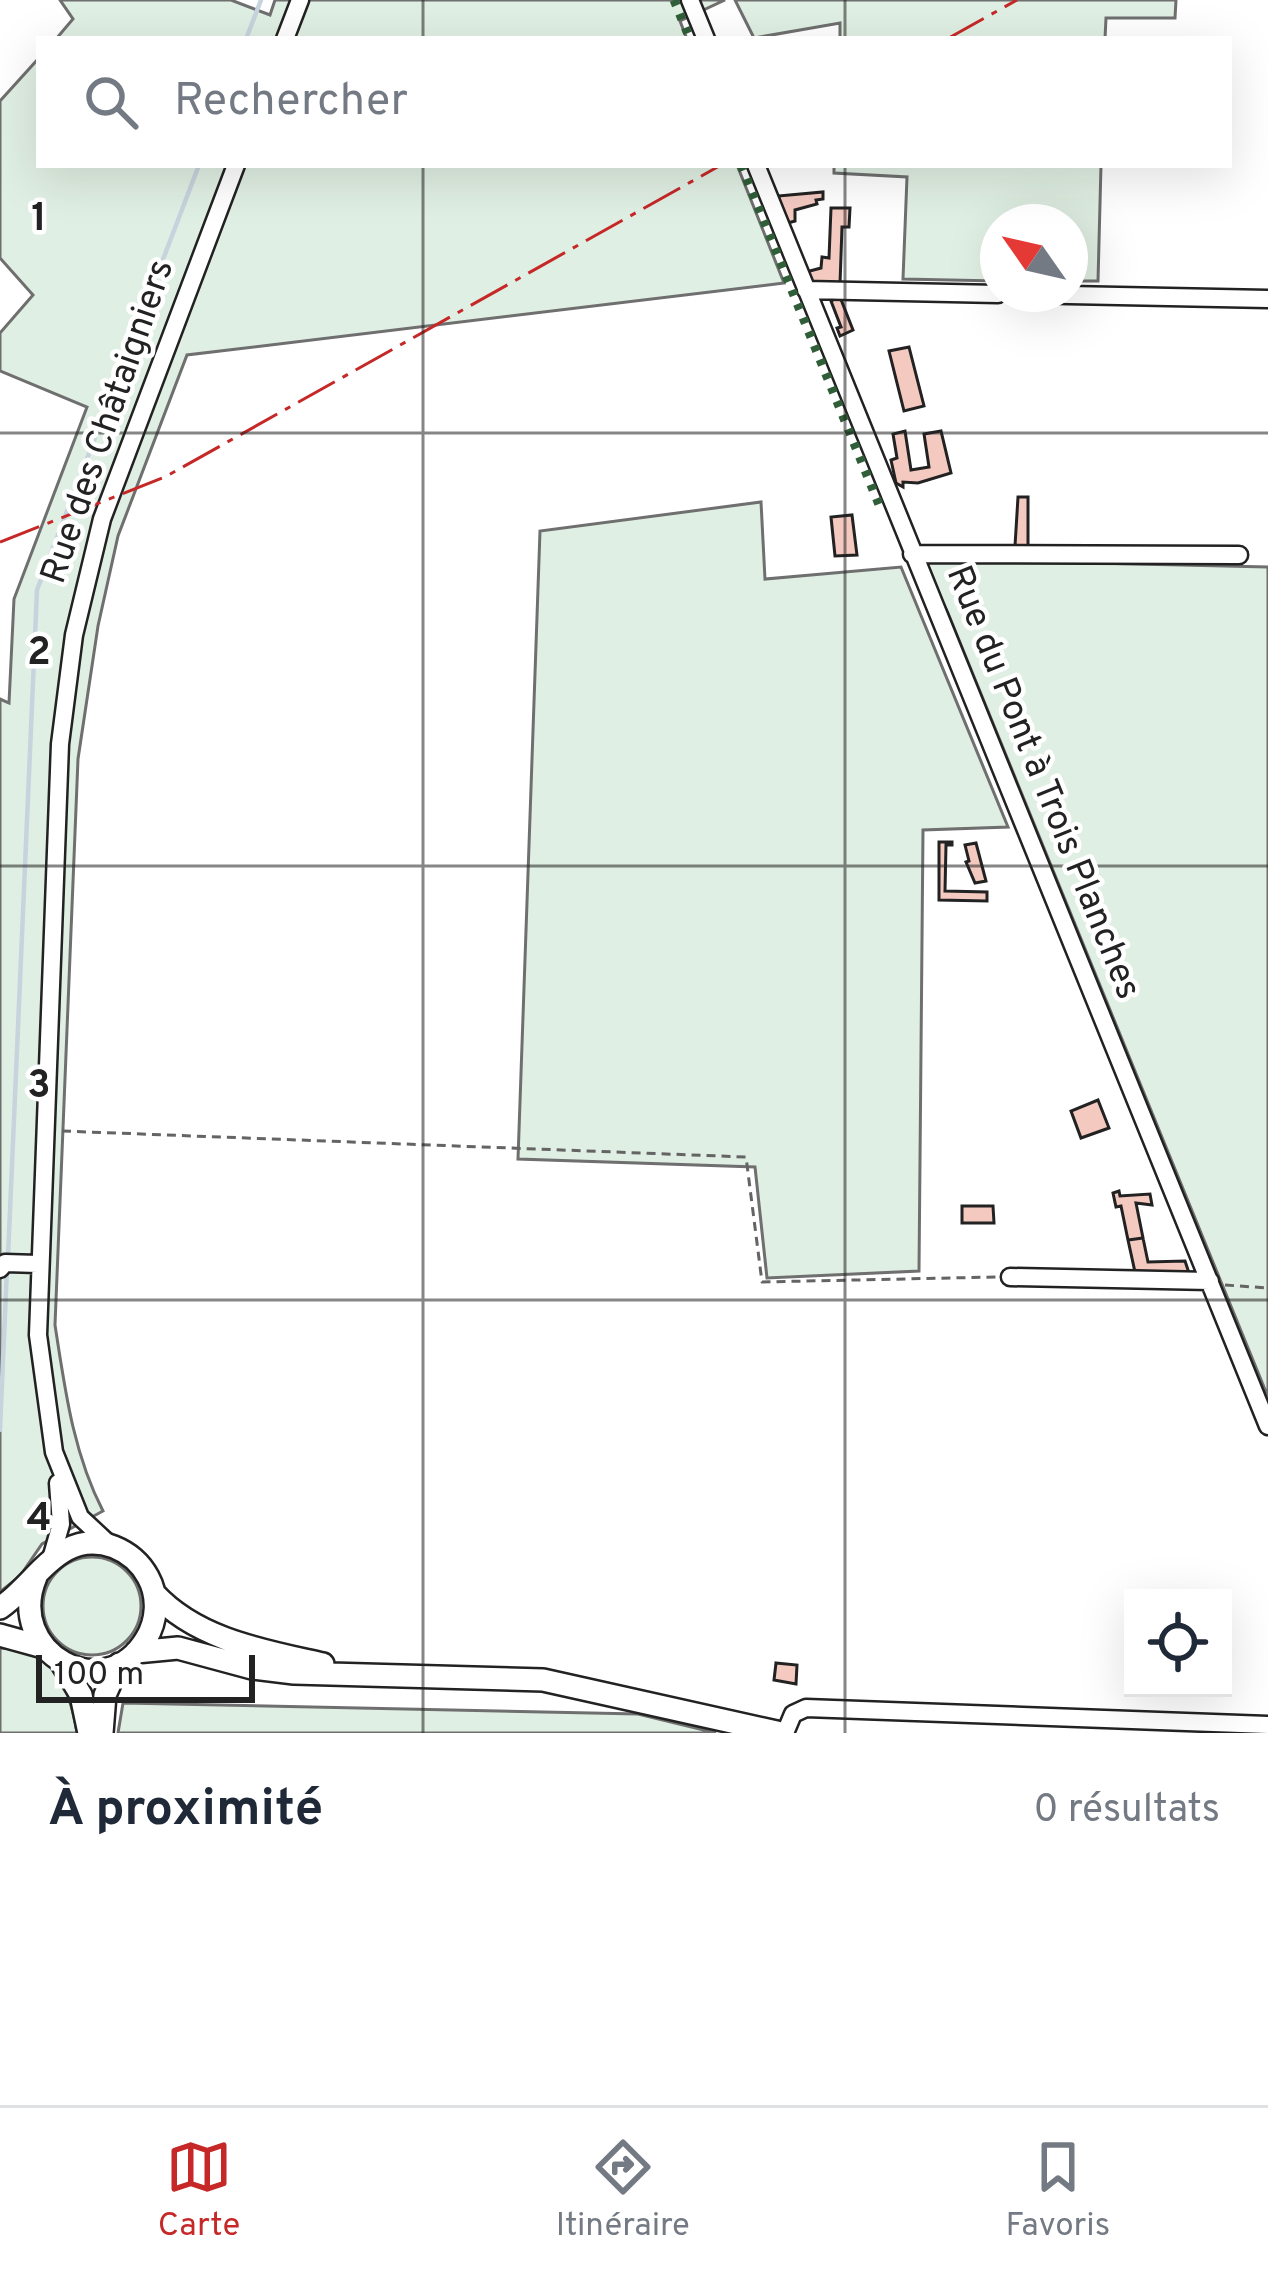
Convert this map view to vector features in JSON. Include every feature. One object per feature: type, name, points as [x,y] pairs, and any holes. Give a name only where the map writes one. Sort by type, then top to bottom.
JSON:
[{"type":"main road","points":[[0,1608],[51,1559],[77,1545],[114,1547],[140,1565],[154,1593],[181,1617],[236,1642],[371,1673]]},
{"type":"main road","points":[[36,1577],[29,1613],[78,1687],[89,1733]]},
{"type":"main road","points":[[102,1733],[105,1695],[153,1625],[154,1593]]},
{"type":"main road","points":[[0,1635],[93,1670],[169,1647],[279,1672],[543,1680],[783,1733]]},
{"type":"street","points":[[286,36],[300,0]]},
{"type":"street","points":[[690,0],[705,36]]},
{"type":"street","name":"Rue des Châtaigniers","points":[[114,1547],[80,1517],[54,1452],[16,1264],[43,1130],[60,744],[78,611],[117,476],[235,168]]},
{"type":"street","name":"Rue du Pont à Trois Planches","points":[[757,168],[1268,1426]]},
{"type":"street","points":[[806,290],[980,294]]},
{"type":"street","points":[[1088,295],[1268,299]]},
{"type":"street","points":[[912,554],[1239,555]]},
{"type":"street","points":[[1010,1277],[1211,1283]]},
{"type":"street","points":[[51,1559],[61,1514],[54,1452]]},
{"type":"street","points":[[783,1733],[793,1714],[806,1708],[1268,1725]]},
{"type":"path","points":[[43,1130],[746,1156],[762,1282],[1010,1277]]},
{"type":"path","points":[[1211,1283],[1268,1288]]},
{"type":"green space","points":[[60,0],[231,0],[270,15],[275,0],[725,0],[680,21],[686,36],[59,36],[73,19]]},
{"type":"green space","points":[[735,0],[1176,0],[1175,18],[1106,18],[1105,36],[840,36],[840,23],[753,36]]},
{"type":"green space","points":[[36,61],[36,168],[738,168],[784,283],[187,355],[118,536],[98,626],[78,759],[55,1325],[77,1444],[103,1511],[42,1544],[20,1576],[0,1592],[0,699],[9,703],[14,599],[87,407],[0,371],[0,333],[33,295],[0,258],[0,101]]},
{"type":"green space","points":[[834,168],[1101,168],[1098,281],[1088,281],[1088,204],[980,204],[980,281],[903,279],[907,177],[834,173]]},
{"type":"green space","points":[[761,502],[765,579],[901,567],[1008,827],[923,830],[919,1271],[767,1278],[755,1167],[518,1159],[540,531]]},
{"type":"green space","points":[[921,559],[1268,567],[1268,1397],[948,613]]},
{"type":"green space","points":[[92,1557],[111,1560],[127,1571],[138,1587],[138,1625],[127,1641],[111,1652],[92,1655],[73,1652],[57,1641],[46,1625],[43,1606],[46,1587],[57,1571],[73,1560]]},
{"type":"green space","points":[[0,1648],[34,1655],[56,1673],[69,1699],[77,1733],[0,1733]]},
{"type":"green space","points":[[123,1703],[638,1714],[716,1733],[118,1733]]},
{"type":"building","points":[[823,192],[823,199],[795,210],[795,221],[788,223],[778,196]]},
{"type":"building","points":[[831,208],[850,208],[849,227],[842,227],[840,284],[811,283],[806,272],[821,268],[822,257],[829,258]]},
{"type":"building","points":[[840,297],[853,330],[840,336],[831,301]]},
{"type":"building","points":[[909,347],[924,406],[904,411],[889,351]]},
{"type":"building","points":[[905,431],[911,470],[929,467],[924,434],[941,431],[951,473],[918,483],[903,482],[903,487],[896,483],[893,434]]},
{"type":"building","points":[[1018,497],[1028,497],[1028,549],[1015,546]]},
{"type":"building","points":[[852,515],[857,555],[835,556],[831,517]]},
{"type":"building","points":[[939,842],[952,842],[946,845],[945,891],[987,892],[987,901],[939,900]]},
{"type":"building","points":[[976,843],[986,881],[975,883],[965,845]]},
{"type":"building","points":[[1098,1100],[1109,1128],[1081,1138],[1071,1111]]},
{"type":"building","points":[[1119,1191],[1120,1196],[1150,1194],[1152,1205],[1136,1203],[1143,1238],[1128,1240],[1121,1206],[1116,1207],[1113,1193]]},
{"type":"building","points":[[962,1206],[993,1206],[994,1223],[962,1223]]},
{"type":"building","points":[[1143,1238],[1148,1262],[1185,1261],[1189,1273],[1135,1272],[1128,1240]]},
{"type":"building","points":[[776,1663],[797,1665],[796,1684],[774,1680]]},
{"type":"waterway","points":[[247,36],[261,0]]},
{"type":"waterway","points":[[8,1257],[37,590],[198,168]]},
{"type":"waterway","points":[[0,1430],[7,1268]]},
{"type":"hedge","points":[[674,0],[689,36]]},
{"type":"hedge","points":[[742,168],[882,512]]},
{"type":"power","points":[[952,36],[1017,0]]},
{"type":"power","points":[[0,542],[165,477],[716,168]]}]
